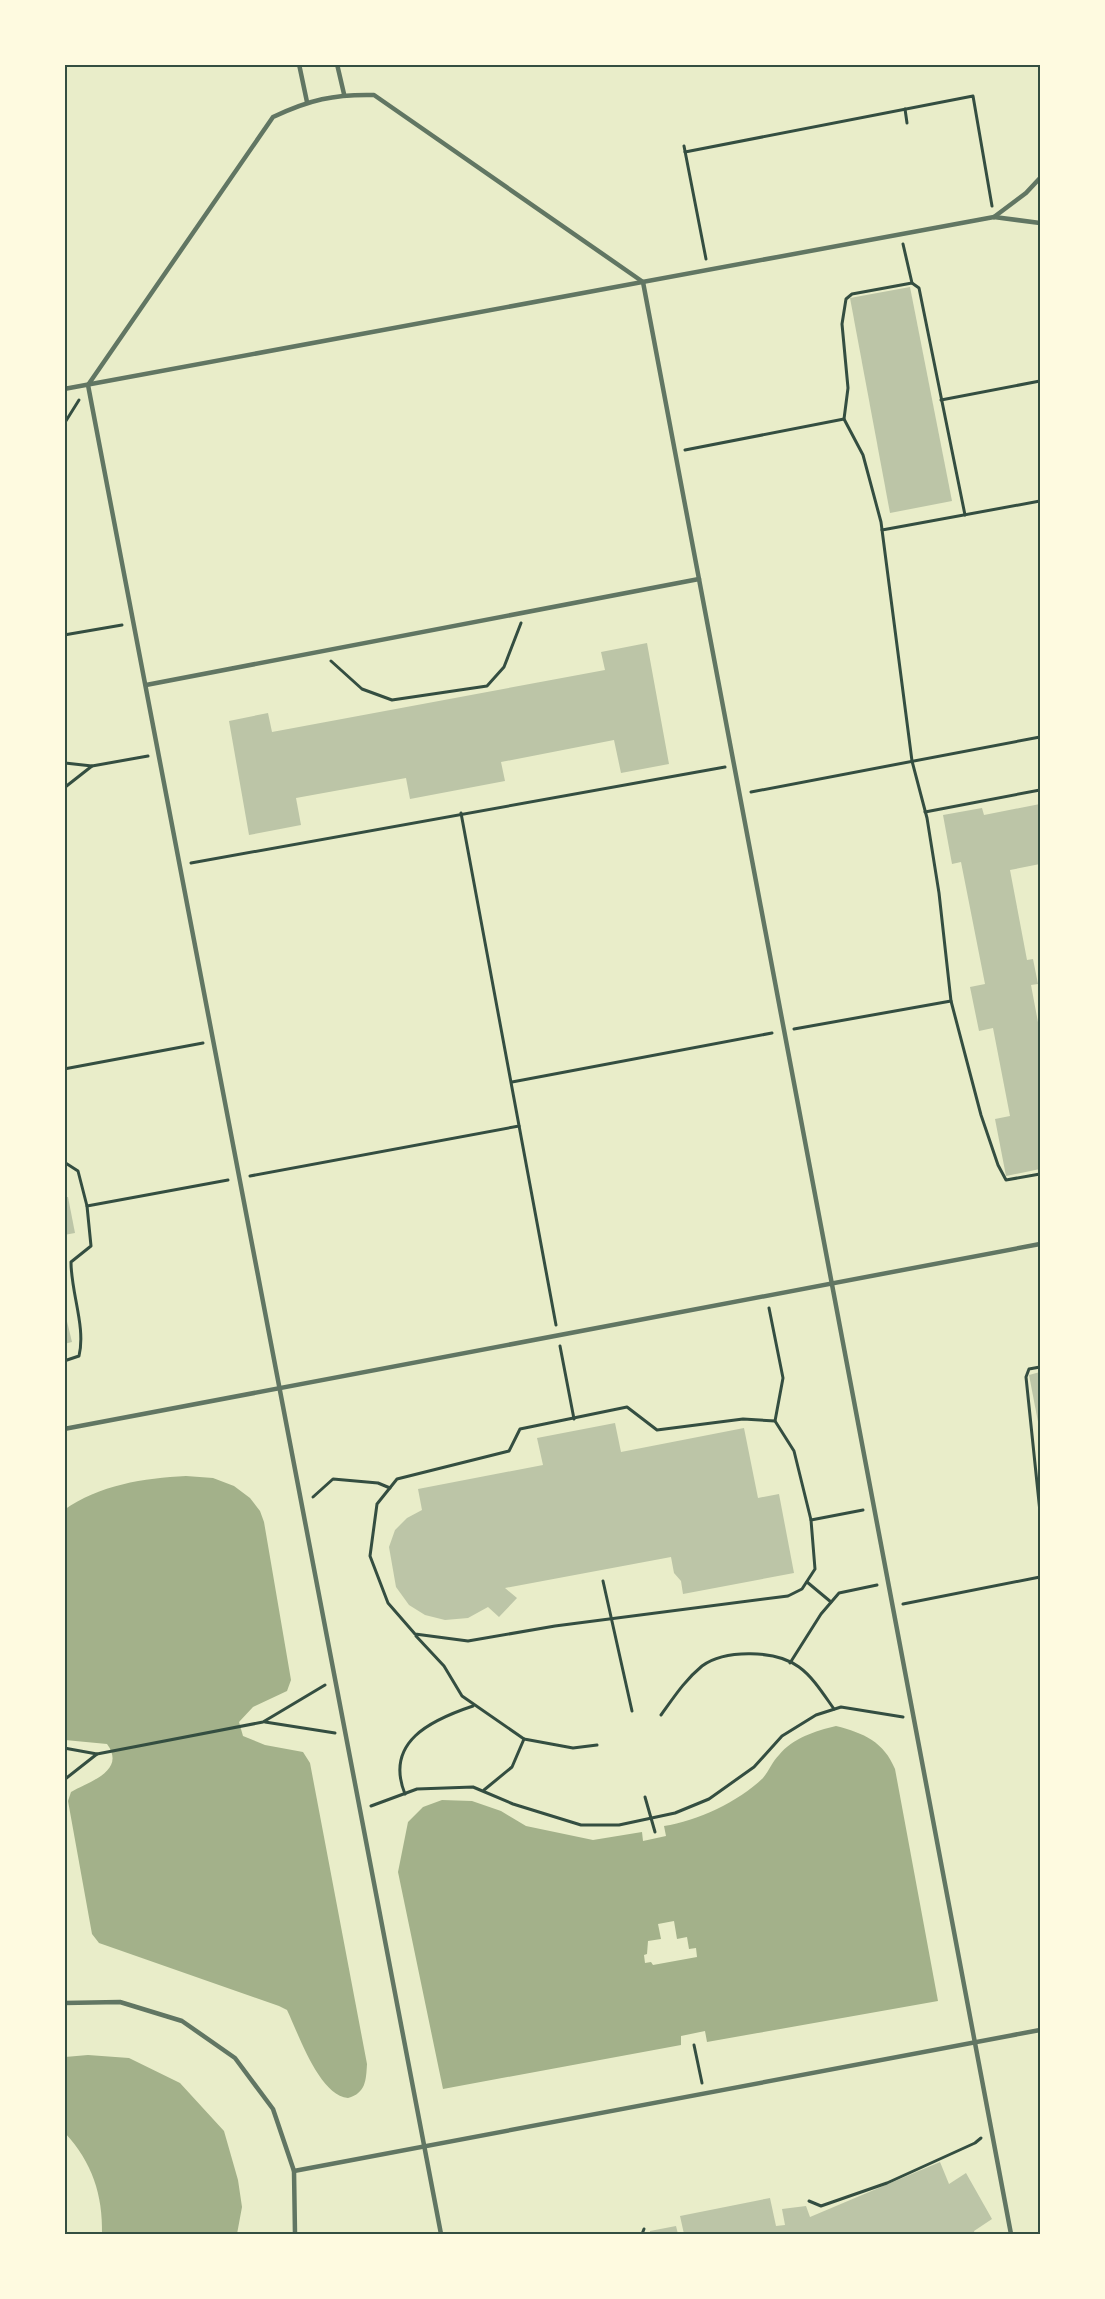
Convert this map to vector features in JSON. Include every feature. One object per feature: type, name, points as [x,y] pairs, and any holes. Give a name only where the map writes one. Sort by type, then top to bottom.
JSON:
[{"type":"lane","points":[[299,64],[306,102]]},
{"type":"lane","points":[[338,64],[344,94]]},
{"type":"lane","points":[[441,2235],[88,385],[273,117],[306,102],[344,94],[374,95],[643,282],[1011,2235]]},
{"type":"lane","points":[[994,217],[1026,193],[1041,178]]},
{"type":"lane","points":[[64,389],[994,217],[1041,223]]},
{"type":"lane","points":[[146,685],[699,579]]},
{"type":"lane","points":[[64,1429],[1041,1244]]},
{"type":"lane","points":[[64,2003],[120,2002],[182,2021],[235,2058],[273,2109],[294,2170],[295,2235]]},
{"type":"lane","points":[[294,2170],[1041,2030]]},
{"type":"path","points":[[685,152],[973,96],[994,217]]},
{"type":"path","points":[[905,109],[907,123]]},
{"type":"path","points":[[684,146],[708,270]]},
{"type":"path","points":[[901,234],[912,283],[919,288],[964,515]]},
{"type":"path","points":[[912,283],[852,294],[846,298],[842,324],[848,388],[844,419],[863,455],[882,530],[912,761],[925,812],[939,893],[951,1001],[981,1115],[998,1165],[1006,1180],[1041,1174]]},
{"type":"path","points":[[941,400],[1041,381]]},
{"type":"path","points":[[64,424],[88,385]]},
{"type":"path","points":[[675,452],[844,419]]},
{"type":"path","points":[[882,530],[1041,501]]},
{"type":"path","points":[[321,652],[362,689],[392,700],[487,686],[504,667],[525,613]]},
{"type":"path","points":[[64,635],[135,623]]},
{"type":"path","points":[[739,794],[1041,737]]},
{"type":"path","points":[[64,760],[65,763],[92,766],[159,754]]},
{"type":"path","points":[[180,865],[734,765]]},
{"type":"path","points":[[64,788],[92,766]]},
{"type":"path","points":[[925,812],[1041,790]]},
{"type":"path","points":[[461,813],[574,1419]]},
{"type":"path","points":[[512,1082],[951,1001]]},
{"type":"path","points":[[64,1069],[214,1041]]},
{"type":"path","points":[[87,1206],[519,1126]]},
{"type":"path","points":[[64,1162],[78,1171],[87,1206],[91,1245],[71,1262],[71,1284],[82,1342],[79,1356],[64,1361]]},
{"type":"path","points":[[415,1634],[468,1641],[611,1619],[788,1596],[802,1589],[815,1569],[810,1520],[794,1451],[775,1421],[783,1378],[766,1296]]},
{"type":"path","points":[[1041,1367],[1029,1369],[1026,1377],[1041,1512]]},
{"type":"path","points":[[597,1745],[573,1748],[524,1739],[462,1696],[444,1666],[388,1603],[369,1556],[377,1504],[397,1479],[509,1450],[520,1430],[627,1407],[657,1430],[743,1419],[775,1421]]},
{"type":"path","points":[[302,1506],[333,1479],[378,1483],[390,1488]]},
{"type":"path","points":[[810,1520],[874,1508]]},
{"type":"path","points":[[892,1606],[1041,1577]]},
{"type":"path","points":[[603,1581],[632,1711]]},
{"type":"path","points":[[807,1582],[831,1602]]},
{"type":"path","points":[[790,1663],[821,1614],[839,1593],[888,1582]]},
{"type":"path","points":[[661,1715],[683,1683],[705,1664],[737,1654],[770,1654],[790,1663],[806,1674],[834,1709]]},
{"type":"path","points":[[263,1722],[335,1679]]},
{"type":"path","points":[[405,1794],[399,1779],[399,1760],[406,1746],[420,1731],[438,1720],[474,1706]]},
{"type":"path","points":[[360,1809],[417,1789],[451,1786],[484,1791],[513,1804],[581,1825],[620,1825],[675,1813],[709,1799],[754,1767],[782,1736],[816,1715],[841,1707],[914,1719]]},
{"type":"path","points":[[64,1748],[97,1754],[263,1722],[346,1735]]},
{"type":"path","points":[[484,1791],[512,1767],[524,1739]]},
{"type":"path","points":[[64,1780],[97,1754]]},
{"type":"path","points":[[645,1797],[655,1832]]},
{"type":"path","points":[[694,2045],[704,2093]]},
{"type":"path","points":[[809,2201],[821,2206],[887,2183],[975,2143],[991,2128]]},
{"type":"path","points":[[642,2235],[644,2229]]},
{"type":"shaded area","points":[[186,1476],[213,1478],[234,1486],[250,1498],[260,1511],[264,1522],[291,1680],[287,1691],[253,1707],[239,1722],[243,1736],[265,1745],[303,1752],[310,1763],[367,2064],[362,2089],[348,2098],[338,2094],[319,2075],[287,2010],[99,1943],[92,1934],[68,1801],[71,1792],[95,1780],[109,1768],[112,1753],[107,1744],[65,1740],[64,1510],[92,1494],[122,1484]]},
{"type":"shaded area","points":[[836,1726],[864,1736],[879,1745],[895,1769],[938,2001],[707,2042],[705,2031],[681,2036],[681,2045],[443,2089],[398,1872],[408,1822],[423,1807],[442,1800],[472,1801],[501,1811],[526,1826],[593,1840],[642,1832],[643,1841],[666,1836],[664,1826],[703,1815],[742,1795],[763,1778],[777,1758],[791,1744],[812,1733]],"holes":[[[674,1921],[677,1939],[687,1937],[689,1949],[696,1948],[697,1957],[653,1965],[651,1962],[645,1963],[644,1955],[647,1954],[648,1941],[661,1939],[658,1924]]]},
{"type":"shaded area","points":[[88,2055],[129,2058],[180,2083],[224,2131],[238,2180],[242,2207],[237,2234],[102,2234],[100,2206],[94,2180],[89,2167],[65,2133],[65,2057]]},
{"type":"building","points":[[910,287],[952,501],[890,513],[850,298]]},
{"type":"building","points":[[647,643],[669,764],[621,773],[614,740],[501,762],[505,781],[410,799],[406,778],[296,798],[301,825],[249,835],[229,721],[268,713],[272,732],[605,670],[601,652]]},
{"type":"building","points":[[1040,804],[1040,864],[1010,870],[1027,960],[1033,959],[1038,984],[1031,985],[1040,1033],[1040,1169],[1006,1176],[995,1119],[1010,1116],[993,1028],[979,1031],[970,987],[985,984],[961,862],[952,864],[943,815],[982,808],[984,815]]},
{"type":"building","points":[[64,1197],[68,1197],[75,1233],[64,1235]]},
{"type":"building","points":[[64,1309],[72,1342],[64,1344]]},
{"type":"building","points":[[1040,1372],[1040,1427],[1039,1427],[1029,1375]]},
{"type":"building","points":[[615,1423],[621,1452],[744,1428],[758,1498],[779,1494],[794,1573],[683,1594],[681,1581],[674,1573],[671,1557],[505,1588],[517,1598],[499,1617],[488,1607],[468,1618],[445,1620],[425,1615],[409,1605],[396,1587],[389,1547],[395,1530],[407,1518],[422,1510],[418,1489],[543,1465],[537,1438]]},
{"type":"building","points":[[940,2162],[949,2184],[966,2173],[992,2219],[974,2231],[975,2234],[684,2234],[680,2216],[770,2198],[776,2226],[785,2225],[782,2209],[806,2206],[810,2217]]},
{"type":"building","points":[[676,2226],[678,2234],[650,2234],[650,2231]]}]
